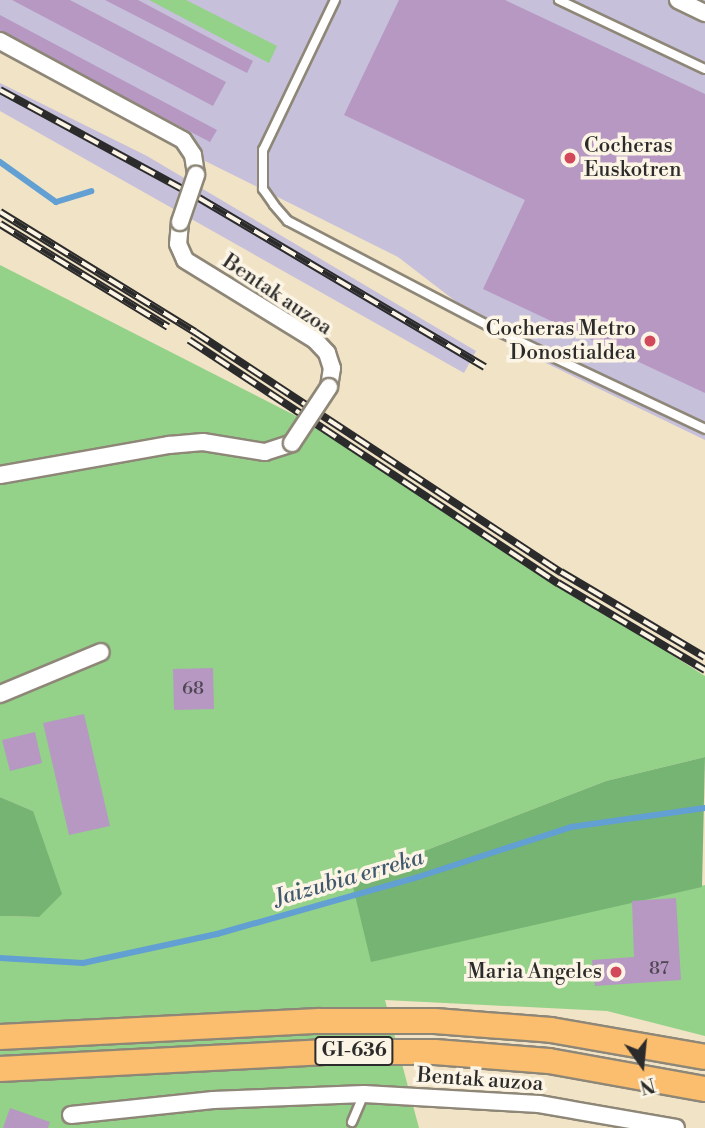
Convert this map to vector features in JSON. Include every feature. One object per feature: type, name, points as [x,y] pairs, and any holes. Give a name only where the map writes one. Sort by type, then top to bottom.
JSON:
[{"type":"main road","name":"GI-636","points":[[0,1037],[319,1021],[435,1021],[551,1030],[705,1057]]},
{"type":"main road","name":"GI-636","points":[[0,1069],[322,1052],[424,1052],[549,1061],[705,1089]]},
{"type":"street","points":[[678,0],[705,13]]},
{"type":"street","name":"Bentak auzoa","points":[[0,41],[183,140],[193,155],[196,174],[180,222],[178,244],[185,260],[315,340],[327,353],[332,368],[329,387],[292,443],[265,452],[203,442],[169,445],[0,475]]},
{"type":"street","points":[[0,694],[101,652]]},
{"type":"street","name":"Bentak auzoa","points":[[71,1115],[213,1100],[364,1094],[539,1104],[676,1128]]},
{"type":"lane","points":[[335,0],[262,150],[263,190],[274,205],[288,221],[500,332],[705,429]]},
{"type":"lane","points":[[559,0],[705,69]]},
{"type":"lane","points":[[352,1122],[364,1094]]},
{"type":"shaded area","points":[[0,0],[705,0],[705,440],[519,350],[398,257],[193,155],[0,42]]},
{"type":"shaded area","points":[[0,83],[147,156],[476,351],[464,373],[0,111]]},
{"type":"green space","points":[[149,0],[186,0],[277,46],[269,63]]},
{"type":"green space","points":[[0,265],[304,420],[705,676],[705,757],[606,781],[351,879],[372,961],[705,885],[705,1036],[607,1011],[385,1000],[419,1128],[0,1128],[0,916],[39,917],[33,811],[0,797]]},
{"type":"green space","points":[[705,757],[702,887],[371,962],[351,879],[606,781]]},
{"type":"green space","points":[[0,797],[33,811],[62,894],[39,917],[0,916]]},
{"type":"building","points":[[12,0],[70,0],[226,82],[213,106]]},
{"type":"building","points":[[105,0],[138,0],[253,61],[247,73]]},
{"type":"building","name":"Cocheras Euskotren","points":[[399,0],[505,0],[705,94],[705,393],[483,289],[525,200],[344,115]]},
{"type":"building","points":[[0,15],[217,130],[210,142],[0,32]]},
{"type":"building","points":[[213,668],[214,709],[174,710],[173,669]]},
{"type":"building","points":[[84,714],[110,826],[69,835],[43,723]]},
{"type":"building","points":[[35,732],[42,763],[10,771],[2,740]]},
{"type":"building","points":[[676,898],[681,980],[595,986],[592,960],[634,957],[632,901]]},
{"type":"building","points":[[10,1108],[50,1122],[48,1128],[3,1128]]},
{"type":"waterway","points":[[0,162],[56,202],[91,191]]},
{"type":"waterway","name":"Jaizubia erreka","points":[[0,958],[83,963],[217,934],[415,878],[571,827],[705,808]]},
{"type":"railway","points":[[0,90],[199,198],[485,367]]},
{"type":"railway","points":[[0,212],[195,332],[561,572],[705,657]]},
{"type":"railway","points":[[0,224],[168,327]]},
{"type":"railway","points":[[189,340],[558,583],[705,670]]},
{"type":"place","name":"Cocheras Euskotren","points":[[570,158]]},
{"type":"place","name":"Cocheras Metro Donostialdea","points":[[650,341]]},
{"type":"place","name":"Maria Angeles","points":[[616,972]]}]
